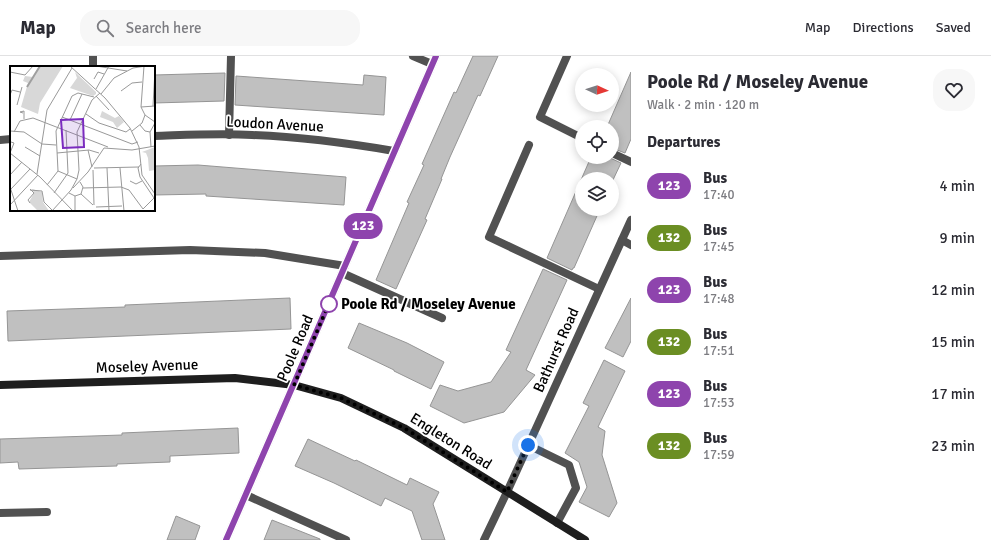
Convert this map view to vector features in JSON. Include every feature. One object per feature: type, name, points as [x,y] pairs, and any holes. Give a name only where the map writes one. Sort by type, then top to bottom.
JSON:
[{"type":"main road","name":"Moseley Avenue","points":[[0,385],[235,378],[294,385]]},
{"type":"main road","name":"Engleton Road","points":[[294,385],[341,398],[404,428],[585,540]]},
{"type":"street","points":[[229,135],[231,56]]},
{"type":"street","points":[[413,56],[434,60]]},
{"type":"street","points":[[566,56],[540,117],[575,134]]},
{"type":"street","name":"Poole Road","points":[[226,540],[434,60]]},
{"type":"street","name":"Loudon Avenue","points":[[155,136],[250,135],[301,138],[394,151]]},
{"type":"street","points":[[0,140],[10,139]]},
{"type":"street","points":[[529,145],[489,237],[599,289]]},
{"type":"street","points":[[619,156],[631,162]]},
{"type":"street","name":"Bathurst Road","points":[[484,540],[631,220]]},
{"type":"street","points":[[622,240],[631,245]]},
{"type":"street","points":[[0,256],[190,250],[266,253],[344,269],[442,318]]},
{"type":"street","points":[[528,445],[569,466],[576,488],[557,523]]},
{"type":"street","points":[[246,495],[346,540]]},
{"type":"street","points":[[0,513],[47,512]]},
{"type":"building","points":[[473,56],[498,56],[480,96],[478,95],[450,157],[425,219],[427,220],[396,289],[376,280],[409,203],[407,202],[424,165],[422,164],[454,92],[456,93]]},
{"type":"building","points":[[631,72],[631,139],[625,153],[619,151],[619,120],[610,120],[614,112],[619,112],[619,100]]},
{"type":"building","points":[[225,73],[224,101],[155,103],[155,75]]},
{"type":"building","points":[[364,75],[386,77],[384,115],[235,105],[236,76],[363,85]]},
{"type":"building","points":[[621,163],[617,172],[584,172],[588,164]]},
{"type":"building","points":[[198,165],[346,177],[344,205],[206,196],[206,194],[155,195],[155,166]]},
{"type":"building","points":[[575,194],[575,216],[597,216],[572,270],[547,258]]},
{"type":"building","points":[[543,269],[567,280],[526,370],[535,375],[504,412],[464,423],[430,406],[440,385],[458,391],[491,382],[511,352],[506,350]]},
{"type":"building","points":[[290,298],[291,329],[8,341],[7,311],[125,307],[125,305]]},
{"type":"building","points":[[631,298],[631,341],[623,357],[605,348]]},
{"type":"building","points":[[359,323],[407,343],[444,362],[431,389],[348,348]]},
{"type":"building","points":[[604,360],[625,371],[598,427],[605,431],[602,455],[617,503],[609,517],[579,502],[587,487],[579,462],[565,453],[589,406],[583,403]]},
{"type":"building","points":[[238,428],[239,453],[170,456],[170,462],[117,464],[117,466],[19,469],[18,462],[0,463],[0,439],[122,435],[122,433]]},
{"type":"building","points":[[308,439],[407,485],[410,478],[439,492],[433,504],[445,540],[422,540],[412,511],[385,498],[381,506],[295,466]]},
{"type":"building","points":[[176,516],[200,526],[195,540],[167,540]]},
{"type":"building","points":[[272,520],[320,539],[320,540],[264,540]]},
{"type":"bus line","name":"123","points":[[226,540],[436,56]]},
{"type":"place","name":"Poole Rd / Moseley Avenue","points":[[329,304]]},
{"type":"route","points":[[329,304],[330,301],[294,385],[341,398],[404,428],[507,492],[528,445]]}]
